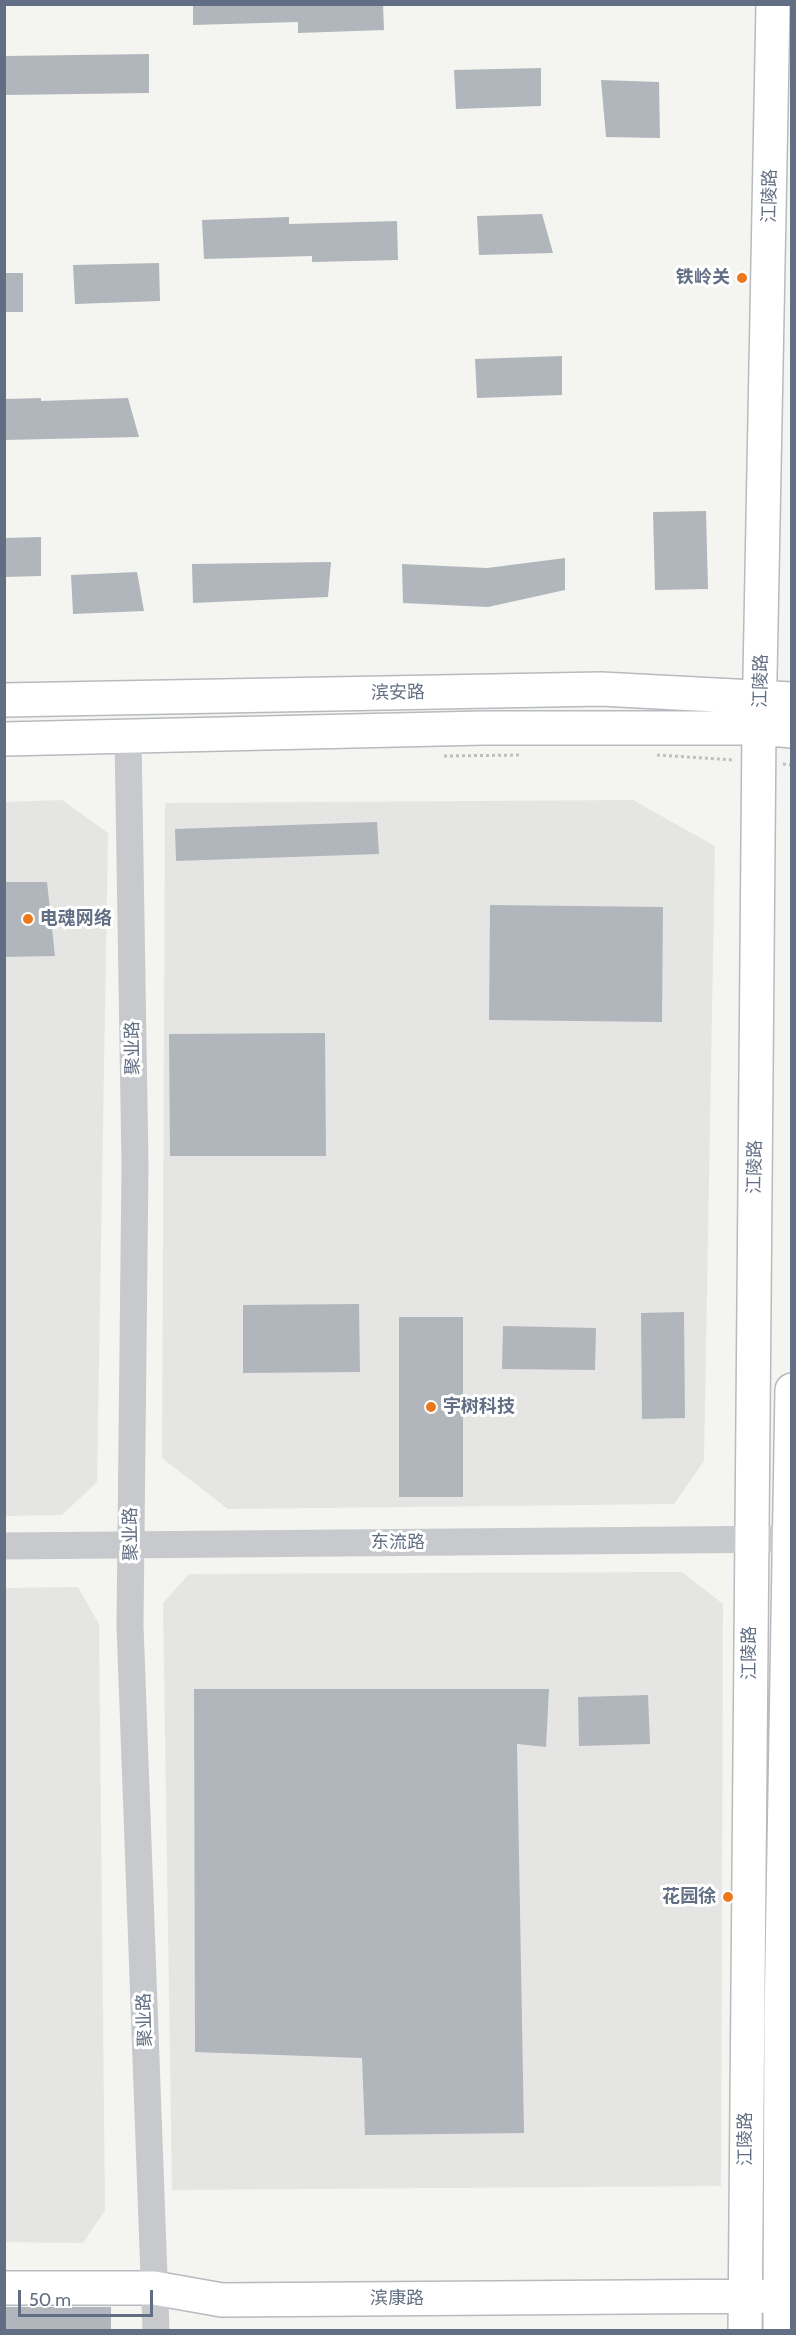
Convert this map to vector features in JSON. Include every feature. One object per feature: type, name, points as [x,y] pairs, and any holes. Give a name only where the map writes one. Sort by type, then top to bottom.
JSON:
[{"type":"main road","name":"江陵路","points":[[745,2331],[759,762],[771,708],[773,4]]},
{"type":"main road","name":"滨安路","points":[[4,700],[601,689],[771,708],[792,731]]},
{"type":"main road","name":"滨安路","points":[[4,739],[483,728],[771,708]]},
{"type":"main road","name":"江陵路","points":[[780,2331],[786,2296],[792,1390]]},
{"type":"main road","name":"滨康路","points":[[4,2288],[154,2288],[222,2300],[786,2296]]},
{"type":"street","name":"聚业路","points":[[128,737],[135,1165],[130,1625],[156,2331]]},
{"type":"street","name":"东流路","points":[[4,1546],[790,1539]]},
{"type":"path","points":[[435,756],[529,755]]},
{"type":"path","points":[[657,755],[792,765]]},
{"type":"shaded area","points":[[62,800],[108,833],[97,1482],[62,1515],[5,1516],[4,802]]},
{"type":"shaded area","points":[[633,800],[715,846],[704,1461],[674,1504],[228,1509],[162,1458],[165,803]]},
{"type":"shaded area","points":[[682,1572],[723,1604],[721,2186],[172,2190],[163,1603],[189,1574]]},
{"type":"shaded area","points":[[78,1587],[99,1624],[105,2210],[83,2243],[5,2242],[5,1588]]},
{"type":"building","points":[[193,4],[383,4],[384,30],[298,33],[298,22],[193,25]]},
{"type":"building","points":[[149,54],[149,93],[4,95],[4,56]]},
{"type":"building","points":[[541,68],[541,106],[456,109],[454,70]]},
{"type":"building","points":[[601,80],[659,82],[660,138],[606,137]]},
{"type":"building","points":[[542,214],[553,253],[479,255],[477,216]]},
{"type":"building","points":[[289,217],[289,224],[397,221],[398,260],[312,262],[312,256],[204,259],[202,220]]},
{"type":"building","points":[[159,263],[160,301],[75,304],[73,265]]},
{"type":"building","points":[[4,273],[23,273],[23,312],[4,312]]},
{"type":"building","points":[[562,356],[562,395],[477,398],[475,359]]},
{"type":"building","points":[[41,398],[41,401],[128,398],[139,437],[4,440],[4,399]]},
{"type":"building","points":[[706,511],[708,589],[655,590],[653,512]]},
{"type":"building","points":[[41,537],[41,576],[4,577],[4,538]]},
{"type":"building","points":[[565,558],[565,590],[488,607],[403,603],[402,564],[487,568]]},
{"type":"building","points":[[331,562],[328,597],[193,603],[192,564]]},
{"type":"building","points":[[137,572],[144,611],[73,614],[71,575]]},
{"type":"building","points":[[377,822],[379,854],[176,861],[175,829]]},
{"type":"building","name":"电魂网络","points":[[4,882],[47,882],[55,956],[4,957]]},
{"type":"building","points":[[490,905],[663,907],[662,1022],[489,1020]]},
{"type":"building","points":[[325,1033],[326,1156],[170,1156],[169,1034]]},
{"type":"building","points":[[359,1304],[360,1372],[243,1373],[243,1305]]},
{"type":"building","points":[[684,1312],[685,1418],[642,1419],[641,1313]]},
{"type":"building","name":"宇树科技","points":[[399,1317],[463,1317],[463,1497],[399,1497]]},
{"type":"building","points":[[503,1326],[596,1328],[595,1370],[502,1369]]},
{"type":"building","points":[[194,1689],[549,1689],[546,1747],[517,1744],[524,2133],[365,2135],[362,2058],[195,2052]]},
{"type":"building","points":[[648,1695],[650,1744],[579,1746],[578,1697]]},
{"type":"building","points":[[4,2307],[111,2307],[111,2331],[4,2331]]},
{"type":"place","name":"铁岭关","points":[[742,278]]},
{"type":"place","name":"电魂网络","points":[[28,919]]},
{"type":"place","name":"宇树科技","points":[[431,1407]]},
{"type":"place","name":"花园徐","points":[[728,1897]]}]
